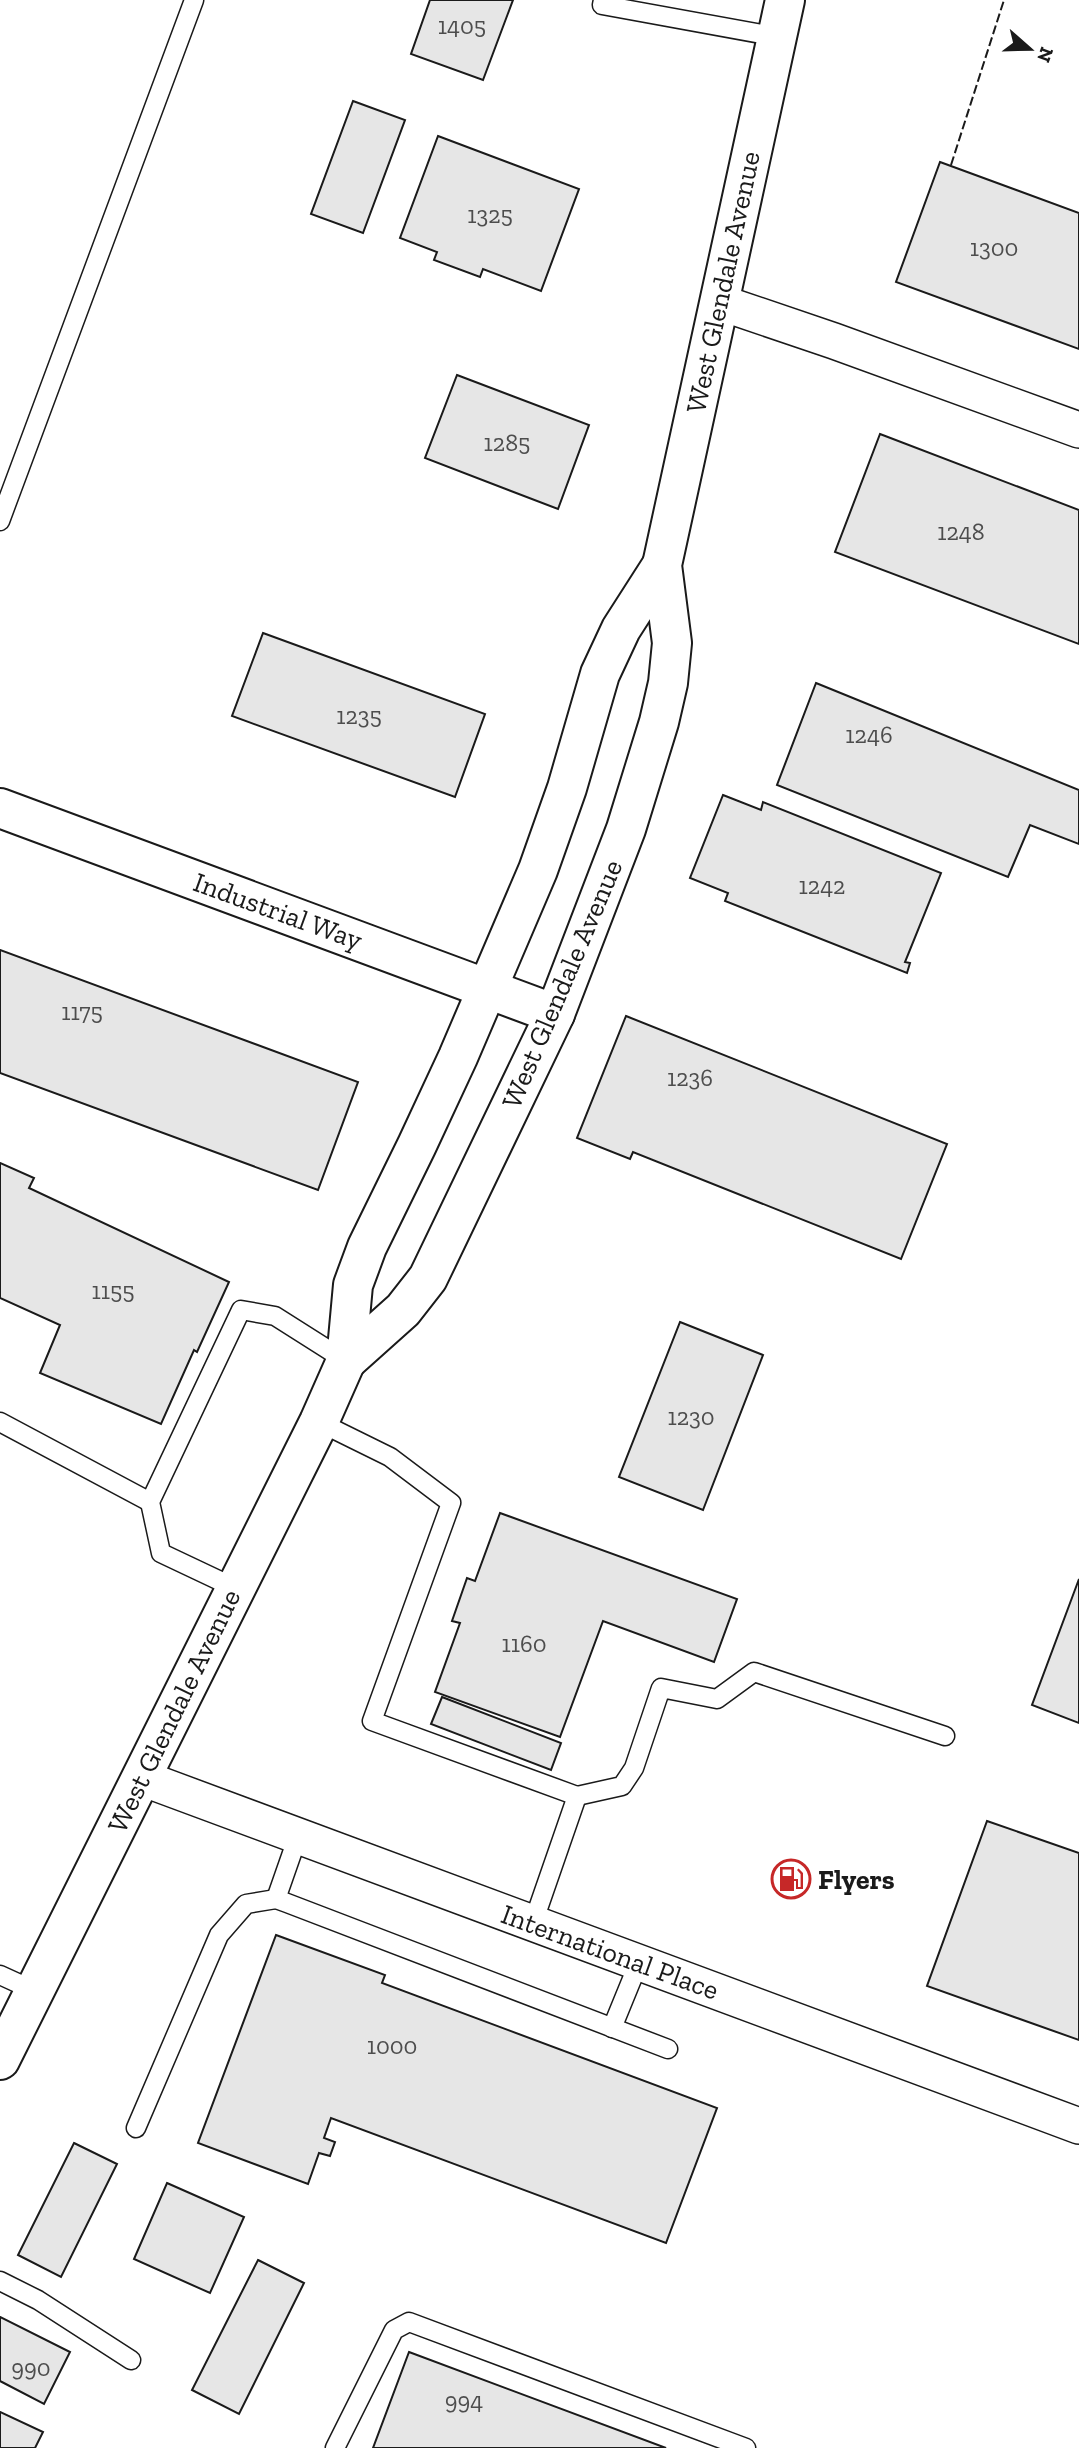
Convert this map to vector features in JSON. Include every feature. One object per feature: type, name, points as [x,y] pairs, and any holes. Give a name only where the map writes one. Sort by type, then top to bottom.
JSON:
[{"type":"main road","name":"West Glendale Avenue","points":[[346,1361],[403,1310],[428,1278],[555,1014],[626,829],[665,696],[672,643],[662,565],[785,0]]},
{"type":"main road","name":"West Glendale Avenue","points":[[0,2060],[319,1422],[346,1361],[353,1285],[367,1247],[488,989],[547,847],[600,674],[621,629],[662,565]]},
{"type":"main road","name":"Industrial Way","points":[[0,808],[555,1014]]},
{"type":"street","points":[[719,302],[1079,430]]},
{"type":"street","name":"International Place","points":[[142,1778],[1079,2126]]},
{"type":"lane","points":[[0,521],[194,0]]},
{"type":"lane","points":[[603,0],[602,5],[778,37]]},
{"type":"lane","points":[[235,1588],[161,1553],[150,1502],[241,1310],[275,1317],[346,1361]]},
{"type":"lane","points":[[0,1422],[150,1502]]},
{"type":"lane","points":[[319,1422],[390,1457],[451,1503],[373,1721],[577,1796],[622,1786],[634,1768],[661,1688],[717,1699],[754,1672],[945,1736]]},
{"type":"lane","points":[[533,1923],[577,1796]]},
{"type":"lane","points":[[276,1899],[298,1836]]},
{"type":"lane","points":[[136,2129],[219,1935],[246,1904],[276,1899],[668,2049]]},
{"type":"lane","points":[[612,2028],[639,1962]]},
{"type":"lane","points":[[0,1975],[35,1991]]},
{"type":"lane","points":[[0,2281],[38,2300],[131,2360]]},
{"type":"lane","points":[[335,2448],[394,2330],[409,2322],[746,2448]]},
{"type":"building","points":[[430,0],[513,0],[483,80],[411,54]]},
{"type":"building","points":[[353,101],[405,120],[363,233],[311,214]]},
{"type":"building","points":[[438,136],[579,189],[541,291],[483,269],[480,277],[434,260],[437,252],[400,238]]},
{"type":"building","points":[[940,162],[1079,213],[1079,349],[896,282]]},
{"type":"building","points":[[457,375],[589,425],[558,509],[425,458]]},
{"type":"building","points":[[880,434],[1079,510],[1079,644],[835,552]]},
{"type":"building","points":[[263,633],[485,714],[455,797],[232,716]]},
{"type":"building","points":[[816,683],[1079,790],[1079,844],[1030,825],[1008,877],[777,785]]},
{"type":"building","points":[[723,795],[761,810],[763,802],[941,873],[905,962],[910,963],[907,973],[725,901],[728,893],[690,878]]},
{"type":"building","points":[[0,950],[358,1082],[318,1190],[0,1073]]},
{"type":"building","points":[[626,1016],[947,1144],[901,1259],[633,1152],[630,1159],[577,1138]]},
{"type":"building","points":[[0,1163],[34,1178],[29,1188],[229,1282],[197,1352],[194,1350],[161,1424],[40,1373],[60,1325],[0,1298]]},
{"type":"building","points":[[680,1322],[763,1355],[703,1510],[619,1477]]},
{"type":"building","points":[[500,1513],[737,1599],[714,1662],[603,1621],[560,1737],[435,1692],[460,1623],[452,1621],[467,1578],[475,1581]]},
{"type":"building","points":[[1079,1579],[1079,1723],[1032,1705]]},
{"type":"building","points":[[442,1697],[561,1743],[551,1770],[431,1724]]},
{"type":"building","points":[[987,1821],[1079,1853],[1079,2040],[927,1986]]},
{"type":"building","points":[[276,1935],[385,1975],[382,1983],[717,2108],[666,2243],[331,2118],[324,2138],[335,2142],[330,2156],[319,2153],[308,2184],[198,2143]]},
{"type":"building","points":[[74,2143],[117,2164],[61,2277],[18,2255]]},
{"type":"building","points":[[167,2183],[244,2217],[210,2293],[134,2259]]},
{"type":"building","points":[[258,2260],[304,2283],[239,2414],[192,2390]]},
{"type":"building","points":[[0,2317],[70,2352],[44,2404],[0,2381]]},
{"type":"building","points":[[409,2352],[666,2448],[373,2448]]},
{"type":"building","points":[[0,2412],[43,2432],[35,2448],[0,2448]]},
{"type":"fence","points":[[951,165],[1004,0]]},
{"type":"place","name":"Flyers","points":[[791,1879]]}]
